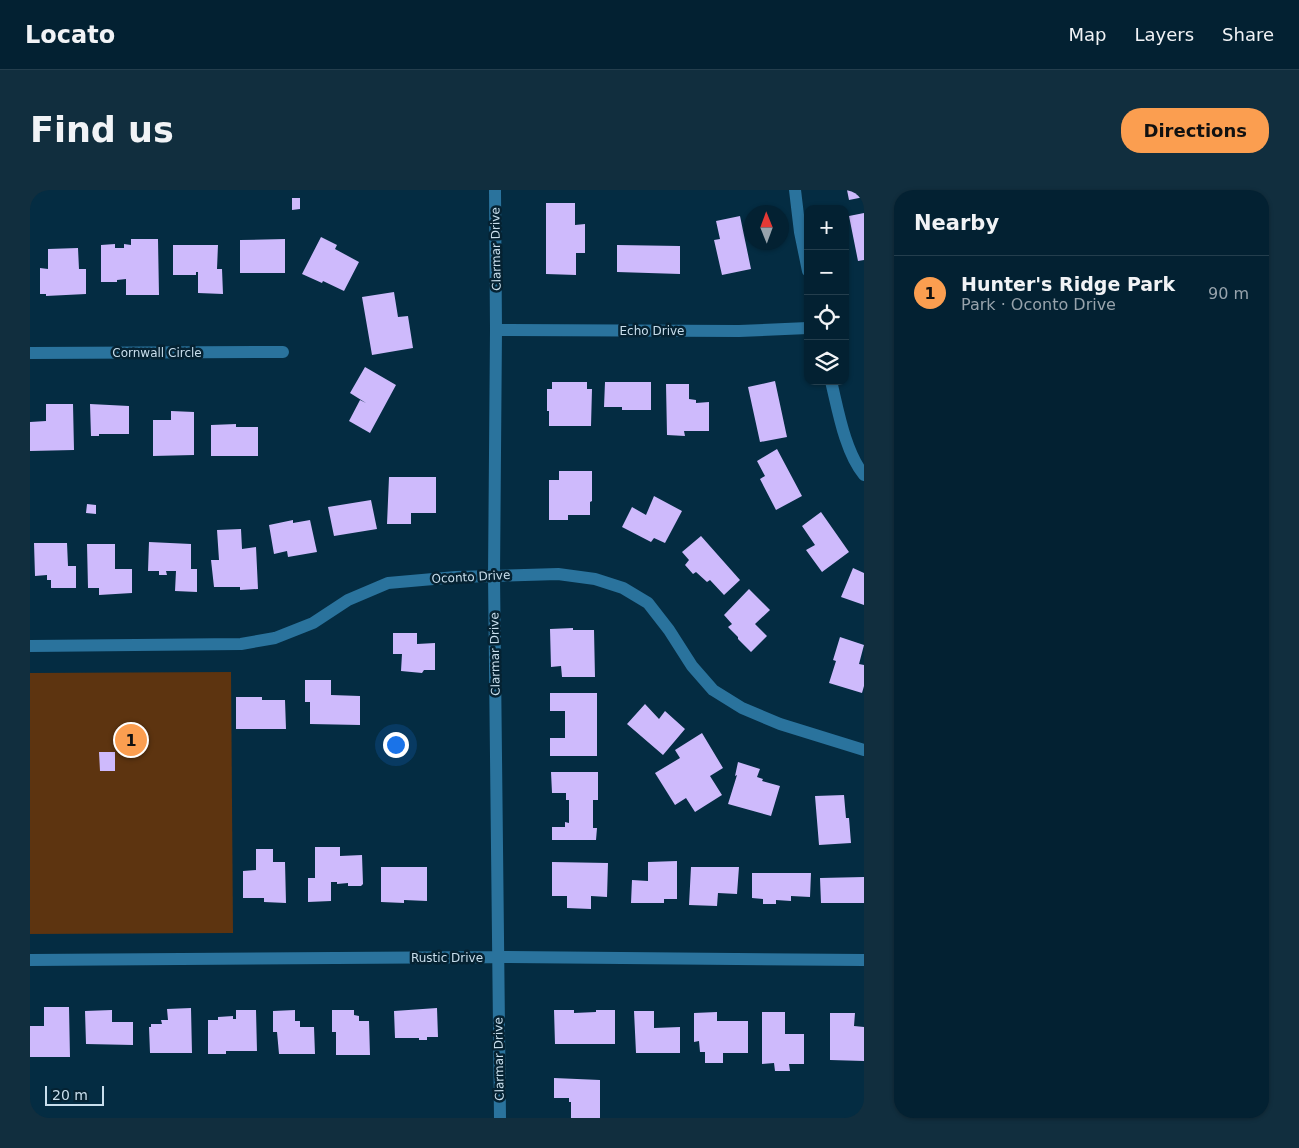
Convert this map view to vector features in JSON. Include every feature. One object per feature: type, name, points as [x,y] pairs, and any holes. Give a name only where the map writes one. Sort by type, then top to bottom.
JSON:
[{"type":"street","name":"Clarmar Drive","points":[[495,190],[494,576],[500,1118]]},
{"type":"street","points":[[795,190],[804,252]]},
{"type":"street","name":"Echo Drive","points":[[496,330],[739,331],[804,328]]},
{"type":"street","name":"Cornwall Circle","points":[[30,353],[283,352]]},
{"type":"street","points":[[832,385],[841,428],[858,468],[864,475]]},
{"type":"street","name":"Oconto Drive","points":[[30,646],[241,644],[275,638],[313,624],[348,600],[388,583],[456,577],[558,574],[595,578],[623,588],[648,603],[669,630],[692,666],[713,690],[742,708],[780,724],[864,750]]},
{"type":"street","name":"Rustic Drive","points":[[30,960],[498,957],[864,960]]},
{"type":"shaded area","points":[[231,672],[233,933],[30,934],[30,673]]},
{"type":"building","points":[[847,190],[864,190],[864,197],[849,200]]},
{"type":"building","points":[[292,198],[300,198],[300,209],[292,210]]},
{"type":"building","points":[[546,203],[575,203],[575,225],[585,224],[585,253],[576,253],[576,275],[546,274]]},
{"type":"building","points":[[864,213],[864,260],[858,261],[849,216]]},
{"type":"building","points":[[740,216],[744,235],[744,250],[747,250],[751,269],[722,275],[714,240],[720,239],[716,221]]},
{"type":"building","points":[[321,237],[337,245],[335,249],[359,262],[344,291],[302,274]]},
{"type":"building","points":[[131,239],[158,239],[159,295],[126,295],[126,279],[117,280],[117,282],[101,282],[101,245],[115,244],[115,248],[124,248],[124,244],[131,245]]},
{"type":"building","points":[[285,239],[285,273],[240,273],[240,240]]},
{"type":"building","points":[[173,245],[218,245],[217,269],[222,269],[223,294],[198,293],[198,272],[196,272],[196,275],[173,275]]},
{"type":"building","points":[[617,245],[680,246],[680,274],[617,272]]},
{"type":"building","points":[[78,248],[79,269],[86,269],[86,294],[46,296],[46,294],[40,294],[40,268],[48,269],[48,249]]},
{"type":"building","points":[[394,292],[398,317],[408,316],[413,348],[372,355],[362,297]]},
{"type":"building","points":[[365,367],[396,385],[370,433],[349,421],[360,400],[366,403],[350,393]]},
{"type":"building","points":[[775,381],[787,437],[760,442],[748,387]]},
{"type":"building","points":[[552,382],[587,382],[587,389],[592,389],[591,426],[549,426],[547,389],[552,389]]},
{"type":"building","points":[[605,382],[651,382],[651,410],[622,410],[622,407],[604,407]]},
{"type":"building","points":[[666,384],[689,384],[689,399],[696,400],[696,403],[709,402],[709,431],[684,431],[685,436],[667,435]]},
{"type":"building","points":[[46,404],[73,404],[74,450],[30,451],[30,422],[46,421]]},
{"type":"building","points":[[90,404],[129,406],[129,434],[99,434],[99,436],[91,436]]},
{"type":"building","points":[[171,411],[194,412],[194,455],[153,456],[153,420],[171,420]]},
{"type":"building","points":[[236,424],[236,427],[258,427],[258,456],[211,456],[211,425]]},
{"type":"building","points":[[777,449],[802,496],[776,510],[760,479],[765,476],[757,461]]},
{"type":"building","points":[[559,471],[592,471],[590,515],[568,515],[568,520],[549,520],[549,480],[559,480]]},
{"type":"building","points":[[389,477],[436,477],[436,513],[411,513],[411,524],[387,524]]},
{"type":"building","points":[[654,496],[682,511],[665,543],[654,538],[651,542],[622,527],[632,507],[646,515]]},
{"type":"building","points":[[371,500],[377,529],[334,536],[328,507]]},
{"type":"building","points":[[87,504],[96,505],[96,514],[86,513]]},
{"type":"building","points":[[821,512],[849,552],[822,572],[806,550],[815,545],[802,526]]},
{"type":"building","points":[[293,520],[293,523],[310,520],[317,552],[288,557],[287,551],[274,554],[269,525]]},
{"type":"building","points":[[241,529],[242,549],[256,547],[258,589],[240,590],[240,587],[214,587],[211,560],[219,560],[217,530]]},
{"type":"building","points":[[701,536],[740,580],[724,595],[710,580],[707,582],[696,572],[693,574],[685,565],[689,560],[682,552]]},
{"type":"building","points":[[149,542],[191,544],[191,569],[197,569],[197,592],[175,591],[176,571],[166,571],[167,575],[159,575],[159,571],[148,571]]},
{"type":"building","points":[[34,543],[67,543],[68,566],[76,566],[76,588],[51,588],[51,580],[47,580],[47,575],[35,576]]},
{"type":"building","points":[[87,544],[115,544],[115,569],[132,569],[132,593],[99,595],[99,588],[88,588]]},
{"type":"building","points":[[853,568],[864,573],[864,605],[841,597]]},
{"type":"building","points":[[749,589],[770,610],[755,624],[767,636],[751,652],[728,627],[732,624],[724,615]]},
{"type":"building","points":[[573,628],[573,630],[594,630],[595,677],[562,677],[561,666],[551,667],[550,629]]},
{"type":"building","points":[[393,633],[417,633],[417,644],[435,643],[435,670],[424,670],[422,673],[401,671],[402,654],[393,654]]},
{"type":"building","points":[[840,637],[864,645],[859,664],[864,665],[862,693],[829,683],[836,661],[833,660]]},
{"type":"building","points":[[305,680],[331,680],[331,695],[360,696],[360,725],[310,724],[310,702],[305,702]]},
{"type":"building","points":[[550,693],[597,693],[597,756],[550,756],[550,738],[565,738],[565,711],[550,711]]},
{"type":"building","points":[[236,697],[262,697],[262,700],[285,700],[286,729],[236,729]]},
{"type":"building","points":[[645,704],[659,719],[665,711],[685,729],[663,755],[627,724]]},
{"type":"building","points":[[702,733],[723,768],[710,776],[722,795],[695,812],[686,798],[675,805],[655,773],[680,758],[675,750]]},
{"type":"building","points":[[99,752],[115,752],[115,771],[100,771]]},
{"type":"building","points":[[738,762],[760,769],[757,777],[763,779],[762,781],[780,786],[771,816],[728,804],[737,775],[735,776]]},
{"type":"building","points":[[551,772],[598,772],[598,800],[593,800],[593,828],[597,828],[596,840],[552,840],[552,827],[565,827],[565,822],[569,823],[569,800],[566,800],[566,793],[552,793]]},
{"type":"building","points":[[844,795],[846,818],[849,818],[851,843],[819,845],[815,796]]},
{"type":"building","points":[[315,847],[340,847],[340,856],[362,855],[363,884],[361,886],[348,886],[348,883],[337,884],[337,882],[331,882],[331,901],[308,902],[308,878],[315,878]]},
{"type":"building","points":[[256,849],[273,849],[273,862],[285,862],[286,903],[264,902],[264,898],[243,898],[243,871],[256,870]]},
{"type":"building","points":[[677,861],[677,899],[664,899],[664,903],[631,903],[632,880],[648,881],[648,862]]},
{"type":"building","points":[[552,862],[608,863],[607,897],[591,896],[591,909],[567,908],[567,896],[552,896]]},
{"type":"building","points":[[381,867],[427,867],[427,901],[381,902]]},
{"type":"building","points":[[691,867],[739,867],[737,894],[718,893],[717,906],[689,905]]},
{"type":"building","points":[[752,873],[811,873],[810,897],[791,896],[791,901],[776,900],[776,904],[763,904],[763,899],[752,898]]},
{"type":"building","points":[[864,877],[864,903],[821,903],[820,878]]},
{"type":"building","points":[[44,1007],[69,1007],[70,1057],[30,1057],[30,1026],[44,1026]]},
{"type":"building","points":[[191,1008],[192,1053],[150,1053],[149,1027],[151,1027],[151,1024],[162,1024],[161,1020],[168,1020],[167,1009]]},
{"type":"building","points":[[437,1008],[438,1037],[427,1037],[427,1040],[395,1038],[394,1011]]},
{"type":"building","points":[[112,1010],[112,1022],[133,1022],[133,1045],[86,1044],[85,1011]]},
{"type":"building","points":[[236,1010],[256,1010],[257,1051],[226,1051],[226,1054],[208,1054],[208,1020],[218,1020],[218,1017],[233,1016],[233,1019],[236,1019]]},
{"type":"building","points":[[295,1010],[295,1021],[300,1021],[300,1027],[314,1027],[315,1054],[279,1054],[277,1032],[273,1032],[273,1011]]},
{"type":"building","points":[[332,1010],[354,1010],[354,1015],[359,1016],[359,1021],[369,1021],[370,1055],[336,1055],[336,1032],[332,1032]]},
{"type":"building","points":[[554,1010],[574,1010],[574,1013],[615,1010],[615,1044],[555,1044]]},
{"type":"building","points":[[634,1011],[654,1011],[654,1028],[680,1027],[680,1053],[636,1053]]},
{"type":"building","points":[[717,1012],[717,1021],[748,1021],[748,1053],[723,1053],[723,1063],[705,1063],[705,1052],[700,1052],[699,1041],[694,1042],[694,1013]]},
{"type":"building","points":[[762,1012],[785,1012],[785,1034],[804,1034],[804,1064],[789,1064],[790,1071],[775,1071],[774,1063],[762,1064]]},
{"type":"building","points":[[830,1013],[855,1013],[854,1026],[864,1027],[864,1061],[830,1060]]},
{"type":"building","points":[[554,1078],[600,1080],[600,1118],[571,1118],[571,1102],[569,1102],[569,1098],[554,1098]]},
{"type":"place","name":"Hunter's Ridge Park","points":[[131,740]]}]
